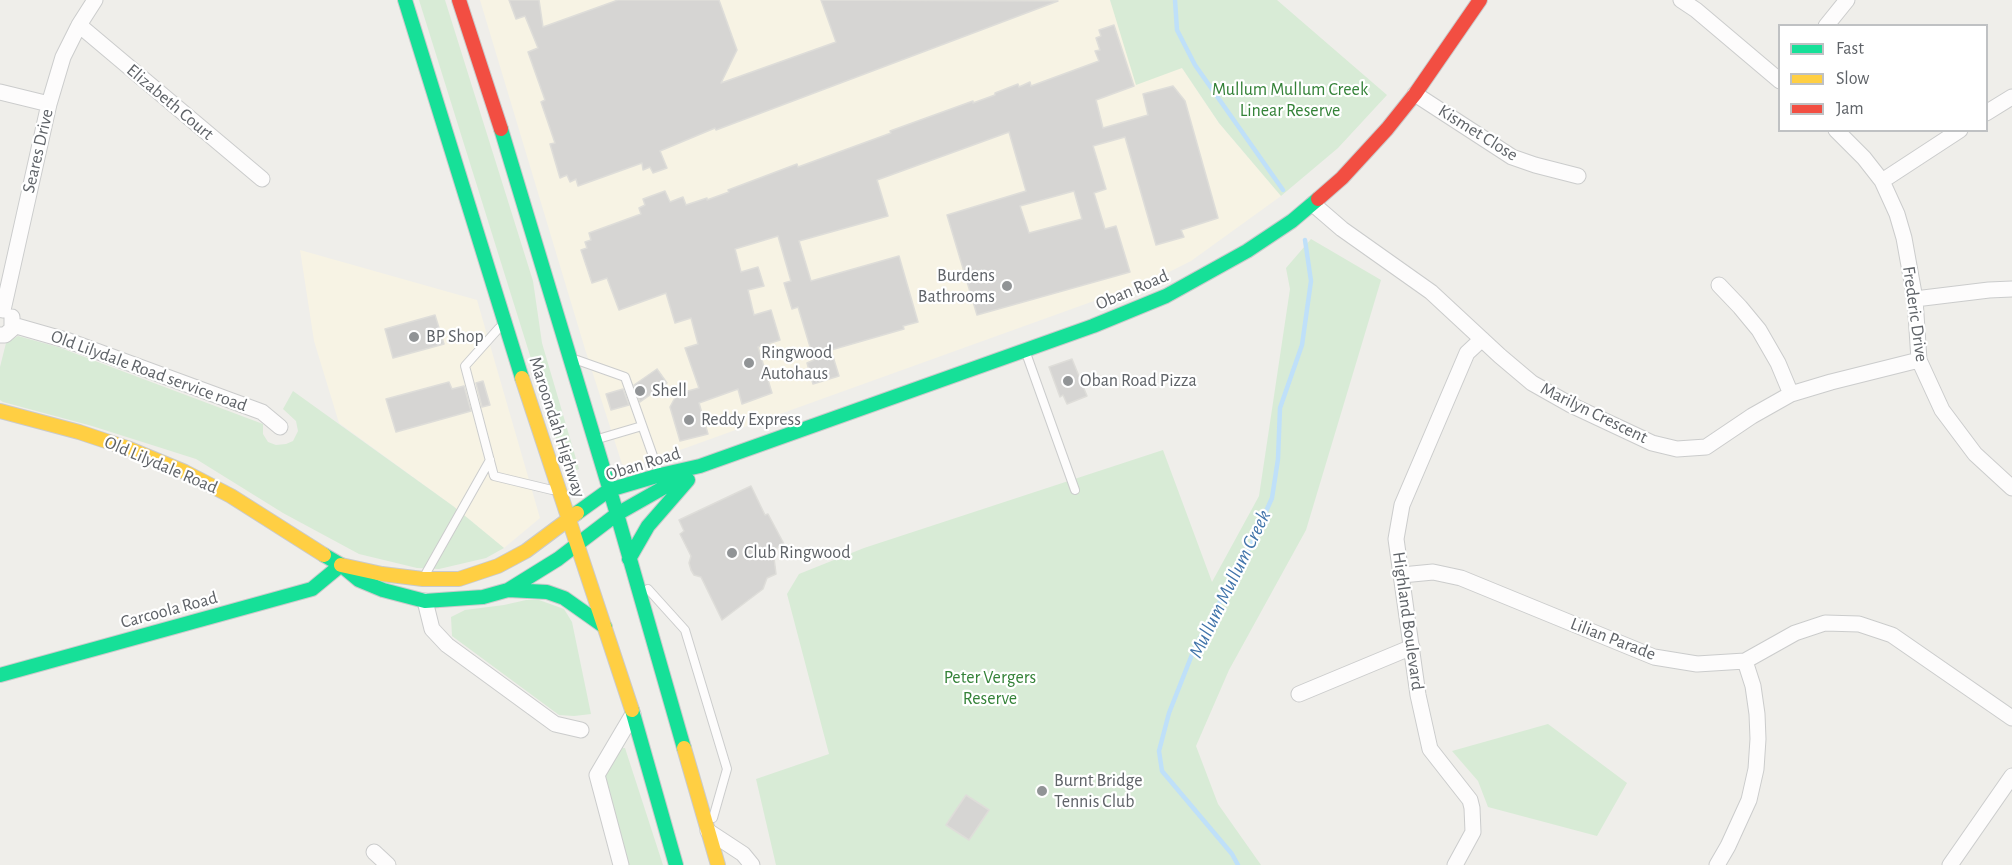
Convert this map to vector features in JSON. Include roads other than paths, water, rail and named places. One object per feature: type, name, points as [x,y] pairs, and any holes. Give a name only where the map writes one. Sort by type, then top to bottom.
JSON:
[{"type":"main road","name":"Maroondah Highway","points":[[405,0],[504,322],[633,714],[676,865]]},
{"type":"main road","name":"Maroondah Highway","points":[[459,0],[503,135],[595,440],[718,865]]},
{"type":"main road","name":"Oban Road","points":[[568,519],[609,490],[700,466],[1025,350],[1166,296],[1247,251],[1313,204],[1359,161],[1415,94],[1480,0]]},
{"type":"main road","name":"Old Lilydale Road","points":[[0,411],[79,432],[127,448],[185,472],[215,486],[341,565],[359,580],[383,590],[425,601],[483,597],[508,590],[578,543]]},
{"type":"main road","name":"Oban Road","points":[[578,543],[617,514],[700,466]]},
{"type":"main road","points":[[631,566],[648,526],[700,466]]},
{"type":"main road","name":"Old Lilydale Road","points":[[341,565],[382,574],[423,579],[459,579],[498,566],[526,551],[568,519]]},
{"type":"main road","name":"Carcoola Road","points":[[0,675],[312,589],[341,565]]},
{"type":"main road","points":[[423,579],[425,601]]},
{"type":"main road","points":[[508,590],[547,592],[564,598],[605,627]]},
{"type":"street","name":"Seares Drive","points":[[2,310],[49,104],[63,57],[95,0]]},
{"type":"street","points":[[1681,0],[1696,10],[1778,80]]},
{"type":"street","points":[[1828,24],[1847,0]]},
{"type":"street","name":"Elizabeth Court","points":[[79,25],[262,179]]},
{"type":"street","points":[[0,93],[49,104]]},
{"type":"street","name":"Kismet Close","points":[[1415,94],[1512,157],[1578,176]]},
{"type":"street","points":[[1988,112],[2012,97]]},
{"type":"street","name":"Frederic Drive","points":[[1838,132],[1864,158],[1882,181],[1897,214],[1904,238],[1915,299],[1919,360],[1942,410],[1975,454],[2012,488]]},
{"type":"street","points":[[1882,181],[1957,132]]},
{"type":"street","name":"Marilyn Crescent","points":[[1313,204],[1342,229],[1431,292],[1533,383],[1571,405],[1652,442],[1677,449],[1706,447],[1752,416],[1791,394],[1831,381],[1919,360]]},
{"type":"street","points":[[1719,285],[1759,330],[1778,363],[1791,394]]},
{"type":"street","points":[[1915,299],[2012,289]]},
{"type":"street","points":[[0,335],[9,332],[13,325],[12,317],[2,310]]},
{"type":"street","name":"Old Lilydale Road service road","points":[[13,325],[69,341],[262,412],[280,427]]},
{"type":"street","name":"Highland Boulevard","points":[[1455,865],[1473,832],[1472,808],[1463,790],[1430,749],[1418,695],[1396,539],[1402,505],[1467,353],[1482,339]]},
{"type":"street","name":"Lilian Parade","points":[[1401,575],[1433,572],[1461,578],[1654,657],[1697,664],[1745,661],[1795,633],[1826,623],[1860,624],[1892,635],[2012,718]]},
{"type":"street","points":[[425,601],[432,629],[447,645],[555,724],[581,730]]},
{"type":"street","points":[[1299,694],[1412,646]]},
{"type":"street","points":[[1716,865],[1728,846],[1749,800],[1755,769],[1758,739],[1757,714],[1753,686],[1745,661]]},
{"type":"street","points":[[621,865],[597,775],[633,714]]},
{"type":"street","points":[[1950,865],[2012,776]]},
{"type":"street","points":[[708,831],[743,854],[752,865]]},
{"type":"street","points":[[374,852],[388,865]]},
{"type":"lane","points":[[504,322],[465,366],[494,476],[560,492]]},
{"type":"lane","points":[[1025,350],[1075,490]]},
{"type":"lane","points":[[570,357],[625,377],[660,475]]},
{"type":"lane","points":[[595,440],[642,426]]},
{"type":"lane","points":[[423,579],[490,460]]},
{"type":"lane","points":[[631,566],[686,630],[724,758],[727,769],[708,831]]},
{"type":"waterway","name":"Mullum Mullum Creek","points":[[1175,0],[1177,30],[1195,65],[1283,190]]},
{"type":"waterway","name":"Mullum Mullum Creek","points":[[1238,865],[1232,854],[1162,771],[1159,751],[1169,713],[1195,647],[1251,545],[1272,498],[1278,459],[1280,408],[1302,345],[1311,281],[1305,240]]},
{"type":"place","name":"Burdens Bathrooms","points":[[1007,286]]},
{"type":"place","name":"BP Shop","points":[[414,337]]},
{"type":"place","name":"Ringwood Autohaus","points":[[749,363]]},
{"type":"place","name":"Oban Road Pizza","points":[[1068,381]]},
{"type":"place","name":"Shell","points":[[640,391]]},
{"type":"place","name":"Reddy Express","points":[[689,420]]},
{"type":"place","name":"Club Ringwood","points":[[732,553]]},
{"type":"place","name":"Burnt Bridge Tennis Club","points":[[1042,791]]},
{"type":"park label","name":"Mullum Mullum Creek Linear Reserve","points":[[1290,100]]},
{"type":"park label","name":"Peter Vergers Reserve","points":[[990,688]]}]
